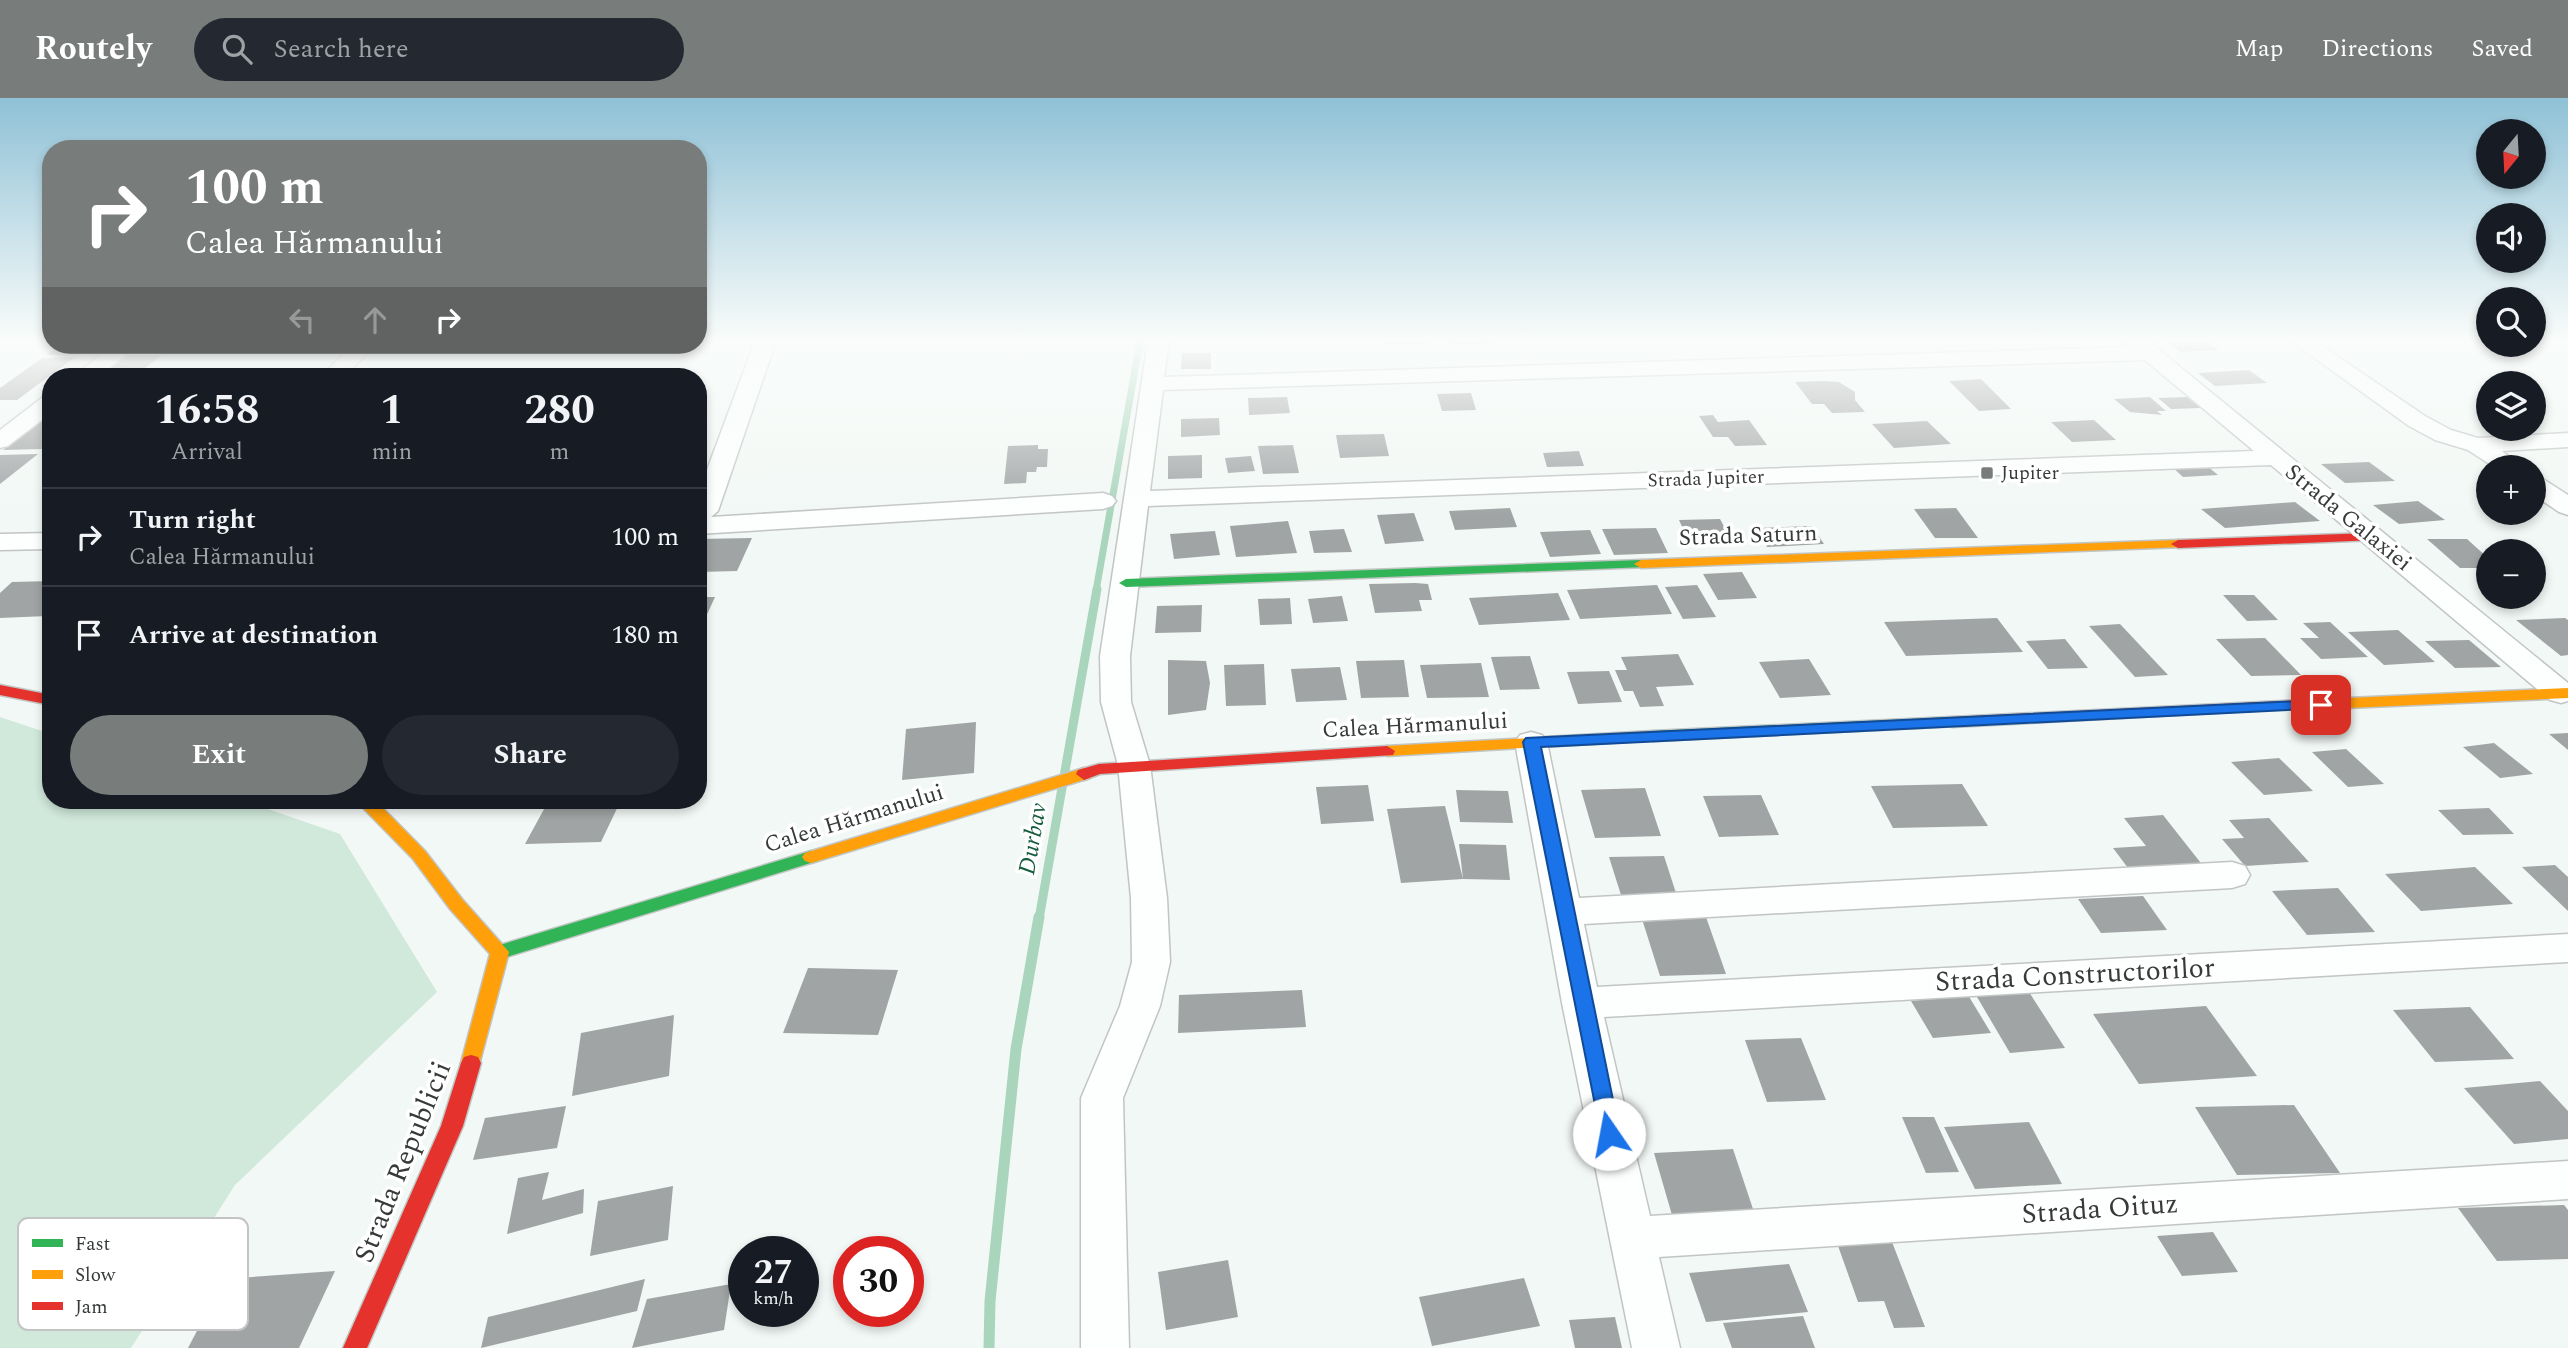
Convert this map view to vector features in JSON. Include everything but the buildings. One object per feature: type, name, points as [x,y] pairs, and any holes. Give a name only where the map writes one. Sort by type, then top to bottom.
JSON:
[{"type":"street","points":[[707,505],[744,399]]},
{"type":"street","points":[[1105,1348],[1102,1098],[1140,1006],[1151,962],[1149,898],[1116,767],[1115,656],[1150,399]]},
{"type":"street","name":"Strada Galaxiei","points":[[2206,399],[2564,693]]},
{"type":"street","points":[[2386,399],[2443,435],[2477,445],[2492,455]]},
{"type":"street","points":[[0,441],[42,409]]},
{"type":"street","points":[[2477,445],[2568,440]]},
{"type":"street","name":"Strada Jupiter","points":[[1138,499],[2275,458]]},
{"type":"street","points":[[2546,492],[2568,507]]},
{"type":"street","points":[[707,519],[1103,501]]},
{"type":"street","name":"Strada Saturn","points":[[1126,583],[2371,537]]},
{"type":"street","points":[[0,542],[42,541]]},
{"type":"street","points":[[0,690],[42,698]]},
{"type":"street","name":"Calea Hărmanului","points":[[500,952],[1008,795],[1116,767],[1531,742],[2564,693]]},
{"type":"street","points":[[1531,742],[1581,1003],[1656,1348]]},
{"type":"street","points":[[374,809],[419,855],[456,904],[500,952]]},
{"type":"street","points":[[1563,912],[2232,875]]},
{"type":"street","name":"Strada Constructorilor","points":[[1581,1003],[2568,948]]},
{"type":"street","name":"Strada Republicii","points":[[355,1348],[452,1126],[479,1037],[500,952]]},
{"type":"street","name":"Strada Oituz","points":[[1632,1238],[2568,1180]]},
{"type":"green space","points":[[0,717],[42,731],[42,809],[268,809],[340,834],[437,992],[235,1185],[214,1218],[18,1218],[18,1330],[142,1330],[131,1348],[0,1348]]},
{"type":"waterway","name":"Durbav","points":[[1096,591],[1130,399]]},
{"type":"waterway","name":"Durbav","points":[[1039,919],[1097,589]]},
{"type":"waterway","name":"Durbav","points":[[989,1348],[990,1301],[1016,1049],[1039,917]]},
{"type":"traffic: fast","points":[[1126,583],[1641,564]]},
{"type":"traffic: fast","points":[[1653,736],[1952,722]]},
{"type":"traffic: fast","points":[[500,952],[811,857]]},
{"type":"traffic: slow","points":[[1641,564],[2178,544]]},
{"type":"traffic: slow","points":[[2304,705],[2568,693]]},
{"type":"traffic: slow","points":[[1387,751],[1653,736]]},
{"type":"traffic: slow","points":[[811,857],[1084,774]]},
{"type":"traffic: slow","points":[[374,809],[419,855],[456,904],[500,952]]},
{"type":"traffic: slow","points":[[471,1063],[500,952]]},
{"type":"traffic: jam","points":[[2178,544],[2371,537]]},
{"type":"traffic: jam","points":[[0,690],[42,698]]},
{"type":"traffic: jam","points":[[1952,722],[2304,705]]},
{"type":"traffic: jam","points":[[1084,774],[1099,769],[1387,751]]},
{"type":"traffic: jam","points":[[355,1348],[452,1126],[471,1063]]},
{"type":"place","name":"Jupiter","points":[[1987,473]]},
{"type":"route","points":[[1609,1134],[1531,742],[2321,705]]}]
